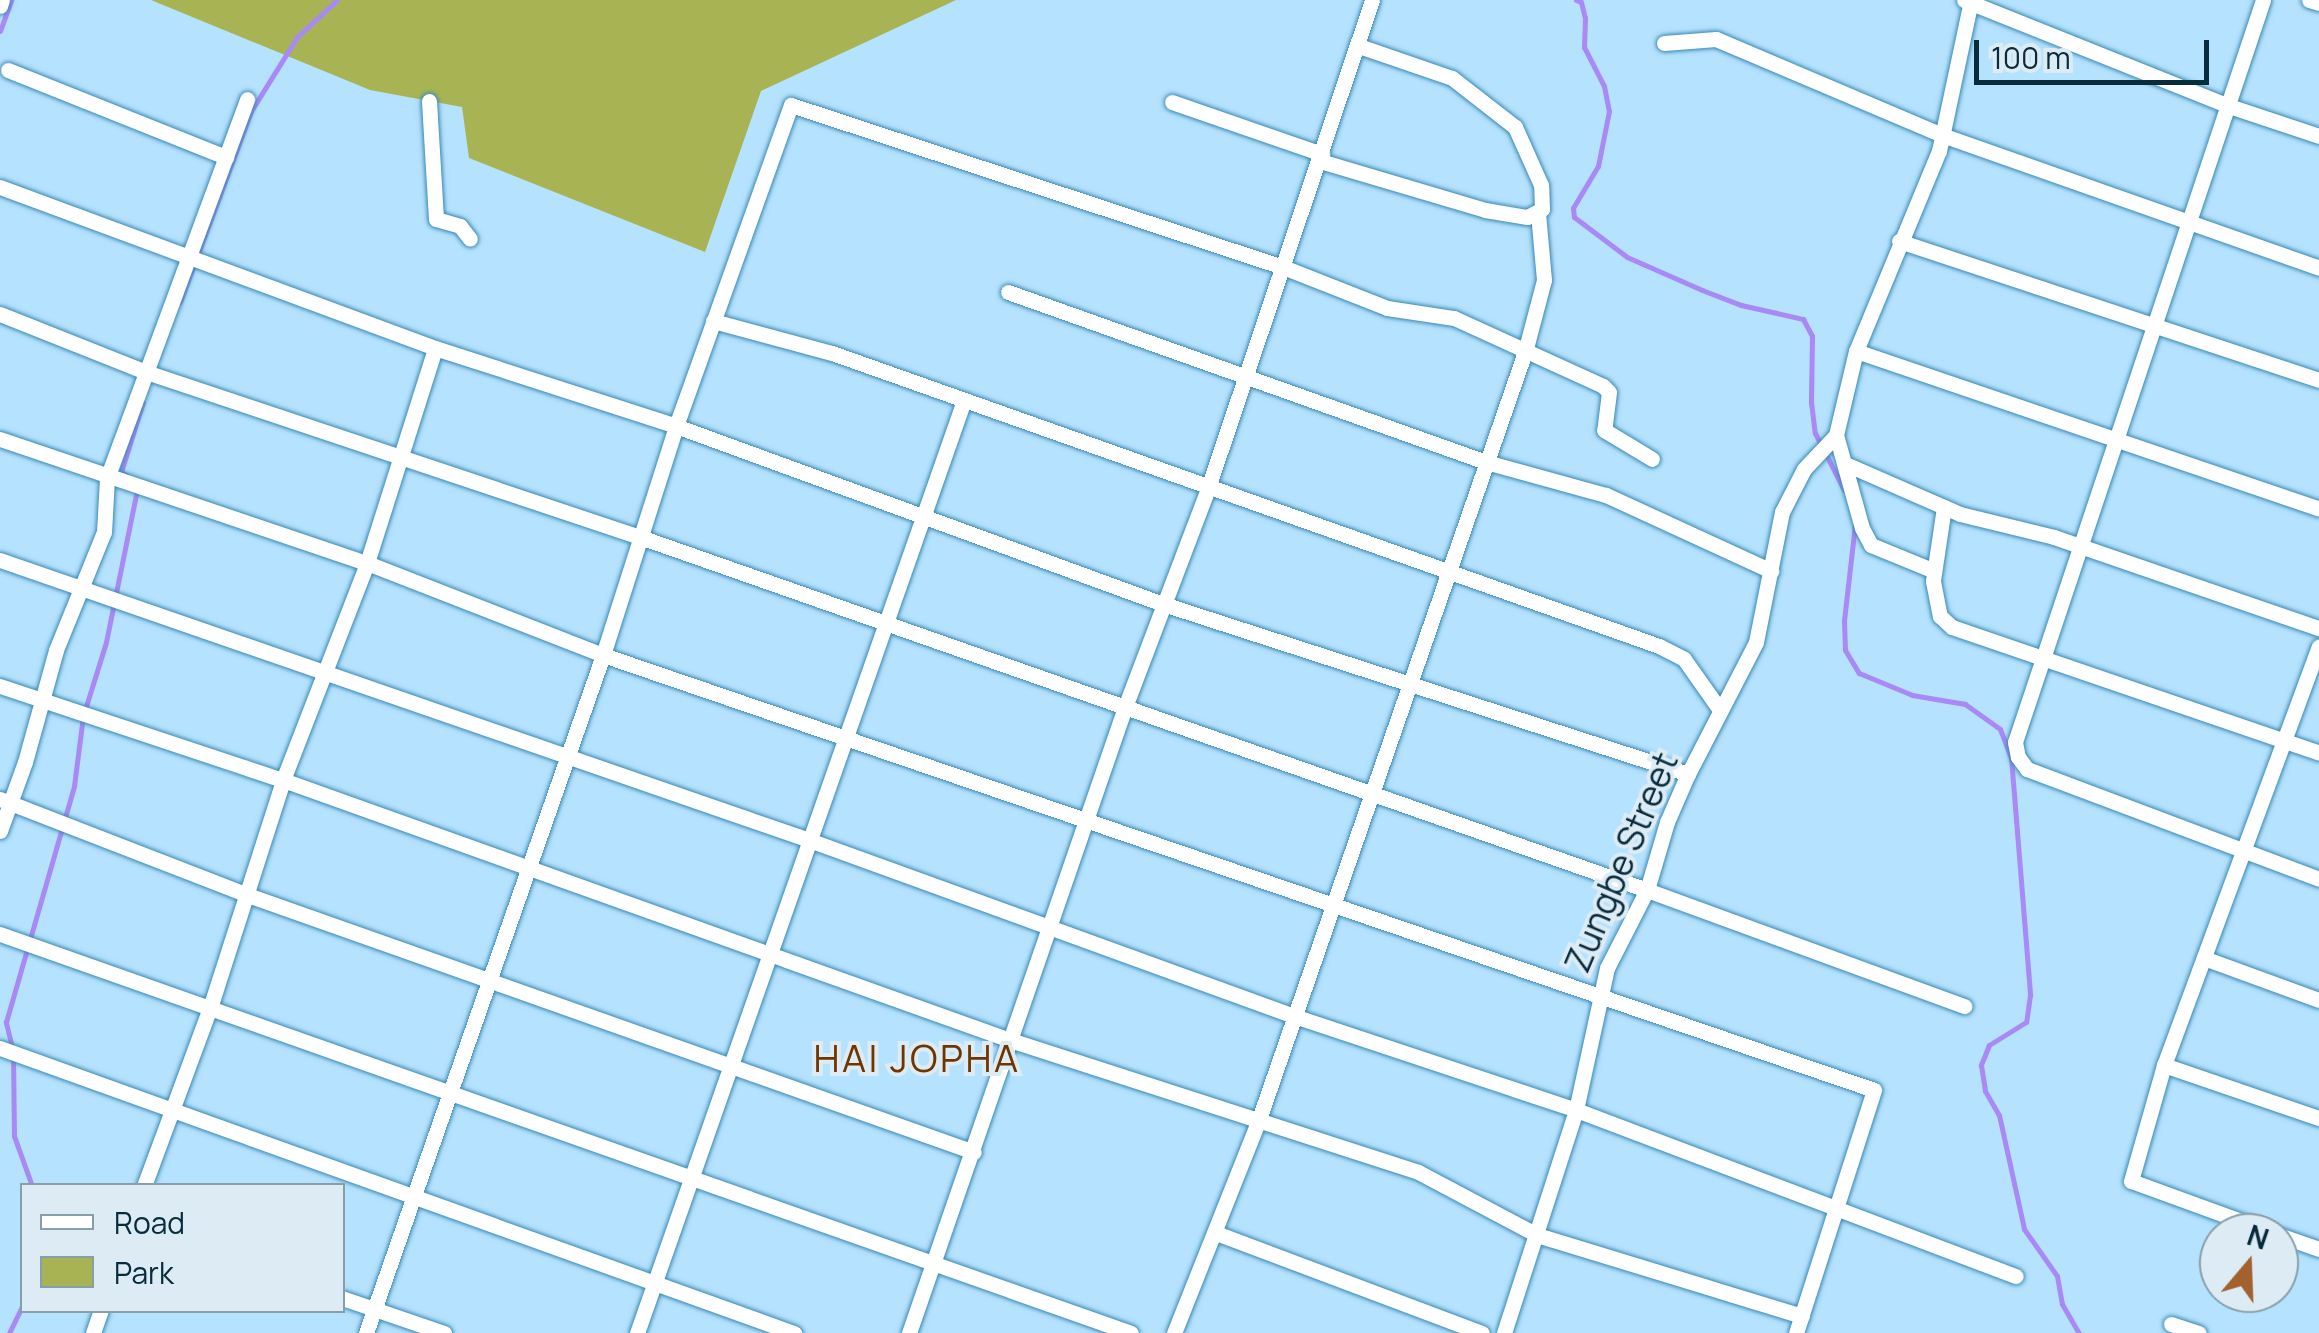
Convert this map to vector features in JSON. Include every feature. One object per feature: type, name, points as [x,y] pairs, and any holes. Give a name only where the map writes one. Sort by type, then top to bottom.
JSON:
[{"type":"street","points":[[909,1333],[1126,707],[1208,488],[1372,0]]},
{"type":"street","points":[[2263,0],[2015,742],[2028,770],[2319,879]]},
{"type":"street","points":[[2310,0],[2319,4]]},
{"type":"street","points":[[1932,570],[1871,545],[1862,528],[1848,465],[1832,438],[1856,351],[1942,135],[1968,1],[2229,106],[2319,136]]},
{"type":"street","points":[[1664,43],[1716,40],[1942,135],[2319,268]]},
{"type":"street","points":[[1172,102],[1321,157],[1484,210],[1527,218],[1538,212],[1544,204],[1541,185],[1515,127],[1452,78],[1359,46]]},
{"type":"street","points":[[8,70],[226,157]]},
{"type":"street","points":[[0,831],[5,800],[42,701],[56,650],[104,532],[107,478],[248,99]]},
{"type":"street","points":[[429,101],[436,218],[460,226],[470,239]]},
{"type":"street","points":[[366,1333],[490,983],[676,426],[791,105],[1282,267],[1387,308],[1454,318],[1603,386],[1609,392],[1604,430],[1652,459]]},
{"type":"street","points":[[0,187],[435,348],[676,426],[1163,604],[1688,774]]},
{"type":"street","points":[[1174,1333],[1258,1122],[1524,352],[1544,280],[1538,212]]},
{"type":"street","points":[[1899,241],[2319,380]]},
{"type":"street","points":[[1008,292],[1486,462],[1606,495],[1771,572]]},
{"type":"street","points":[[0,314],[146,372],[1126,707],[1964,1006]]},
{"type":"street","points":[[713,321],[832,353],[963,403],[1672,651],[1693,670],[1720,710]]},
{"type":"street","points":[[145,1183],[210,1008],[283,780],[367,563],[396,458],[435,348]]},
{"type":"street","points":[[1856,351],[2319,508]]},
{"type":"street","points":[[637,1333],[695,1178],[728,1065],[963,403]]},
{"type":"street","name":"Zungbe Street","points":[[1504,1333],[1576,1110],[1598,993],[1647,890],[1666,822],[1756,642],[1782,512],[1804,469],[1832,438]]},
{"type":"street","points":[[0,439],[367,563],[602,655],[1332,901],[1874,1090],[1796,1333]]},
{"type":"street","points":[[1848,465],[1944,508],[2081,547],[2319,628]]},
{"type":"street","points":[[1944,508],[1932,570],[1935,601],[1944,622],[2319,753]]},
{"type":"street","points":[[0,560],[810,840],[1294,1016],[1576,1110],[2016,1276]]},
{"type":"street","points":[[2219,1213],[2131,1181],[2164,1065],[2319,647]]},
{"type":"street","points":[[0,686],[283,780],[1010,1040],[1418,1172],[1537,1235],[1802,1316]]},
{"type":"street","points":[[5,800],[245,894],[490,983],[974,1152]]},
{"type":"street","points":[[0,934],[1132,1333]]},
{"type":"street","points":[[2204,958],[2319,1000]]},
{"type":"street","points":[[0,1048],[794,1333]]},
{"type":"street","points":[[2164,1065],[2319,1118]]},
{"type":"street","points":[[1216,1233],[1482,1333]]},
{"type":"street","points":[[345,1299],[444,1333]]},
{"type":"street","points":[[2171,1324],[2200,1333]]},
{"type":"green space","points":[[151,0],[956,0],[761,91],[705,252],[469,158],[462,107],[370,90]]},
{"type":"waterway","points":[[0,31],[11,0]]},
{"type":"waterway","points":[[180,302],[251,111],[297,37],[337,0]]},
{"type":"waterway","points":[[1576,0],[1581,2],[1585,18],[1584,47],[1604,86],[1609,111],[1598,166],[1573,208],[1574,217],[1627,257],[1741,305],[1803,319],[1812,336],[1811,402],[1815,433],[1844,490]]},
{"type":"waterway","points":[[126,475],[121,472],[143,402]]},
{"type":"waterway","points":[[31,1183],[14,1136],[13,1051],[6,1022],[74,786],[83,716],[106,642],[137,489]]},
{"type":"waterway","points":[[1855,524],[1844,621],[1845,650],[1859,673],[1912,695],[1965,704],[2000,729],[2011,757],[2030,995],[2026,1022],[1989,1045],[1981,1065],[1985,1091],[1999,1115],[2024,1229],[2057,1276],[2062,1304],[2079,1333]]},
{"type":"waterway","points":[[9,1333],[20,1310]]},
{"type":"district","name":"HAI JOPHA","points":[[917,1058]]}]
